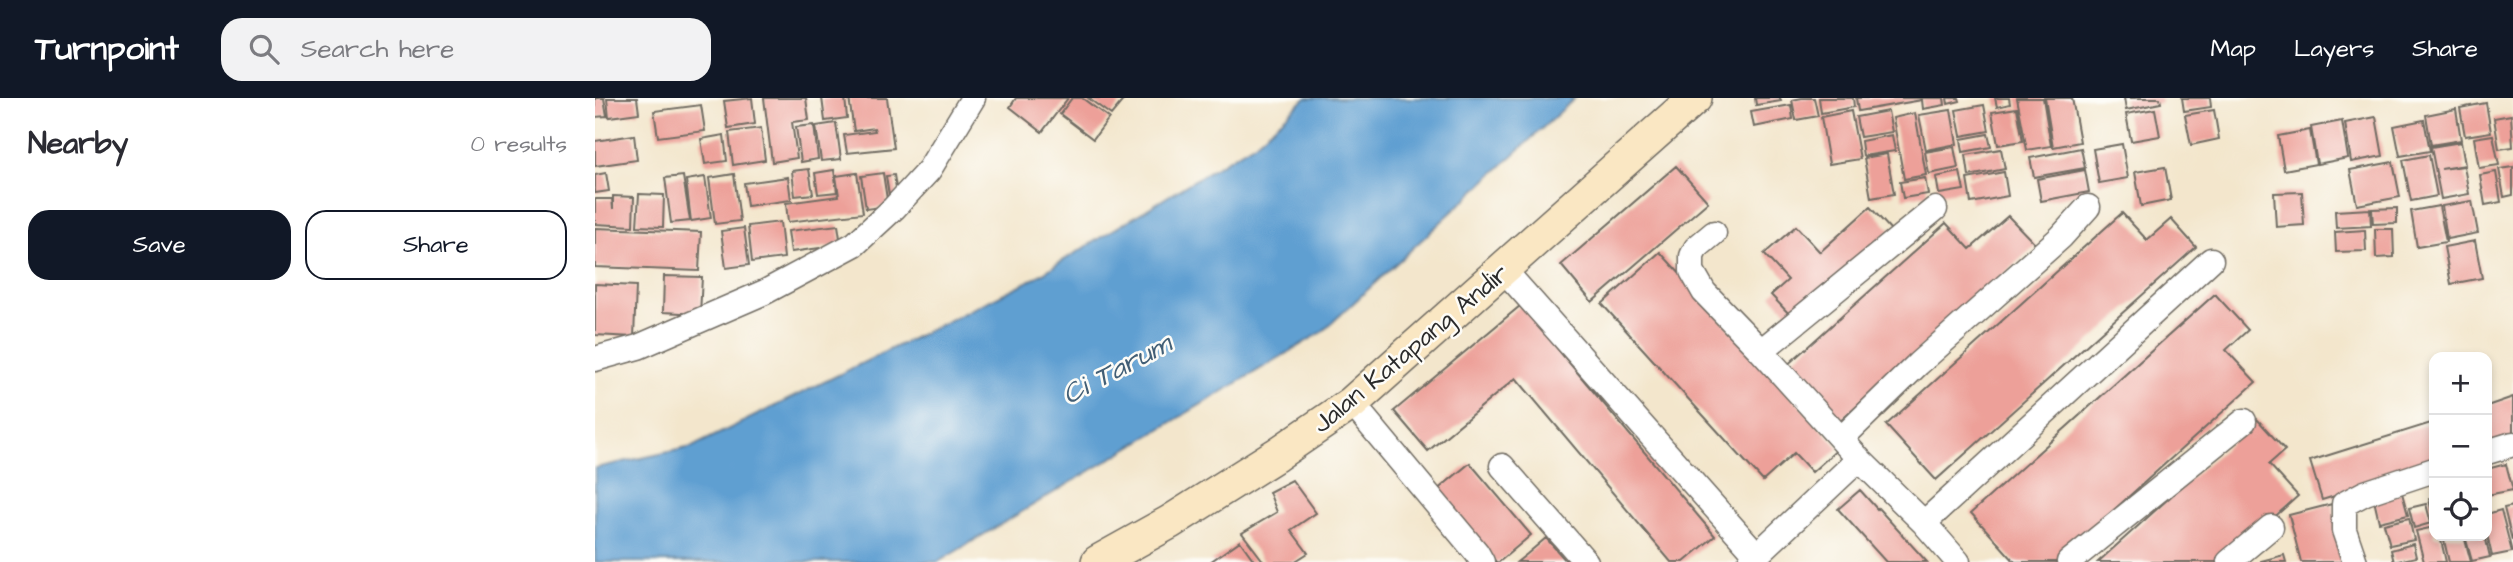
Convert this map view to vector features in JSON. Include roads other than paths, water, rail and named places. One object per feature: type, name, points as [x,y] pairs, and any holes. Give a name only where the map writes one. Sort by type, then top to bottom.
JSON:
[{"type":"street","name":"Jalan Katapang Andir","points":[[1098,562],[1170,522],[1352,403],[1695,98]]},
{"type":"street","points":[[595,359],[638,347],[765,292],[855,244],[894,208],[929,170],[969,100]]},
{"type":"street","points":[[1841,439],[1918,365],[2052,246],[2088,207]]},
{"type":"street","points":[[1761,351],[1935,209]]},
{"type":"street","points":[[1714,233],[1696,248],[1692,256],[1692,271],[1704,292],[1958,562]]},
{"type":"street","points":[[1924,523],[2211,260]]},
{"type":"street","points":[[1504,270],[1754,559],[1859,459]]},
{"type":"street","points":[[1352,403],[1482,562]]},
{"type":"street","points":[[2070,562],[2244,421]]},
{"type":"street","points":[[2492,450],[2513,443]]},
{"type":"street","points":[[1502,466],[1582,561]]},
{"type":"street","points":[[2355,562],[2344,530],[2344,504],[2365,493],[2429,472]]},
{"type":"street","points":[[2229,562],[2270,527]]},
{"type":"water","name":"Ci Tarum","points":[[1306,98],[1575,98],[1322,332],[938,562],[595,562],[595,468],[692,447],[1033,279],[1255,143]]}]
